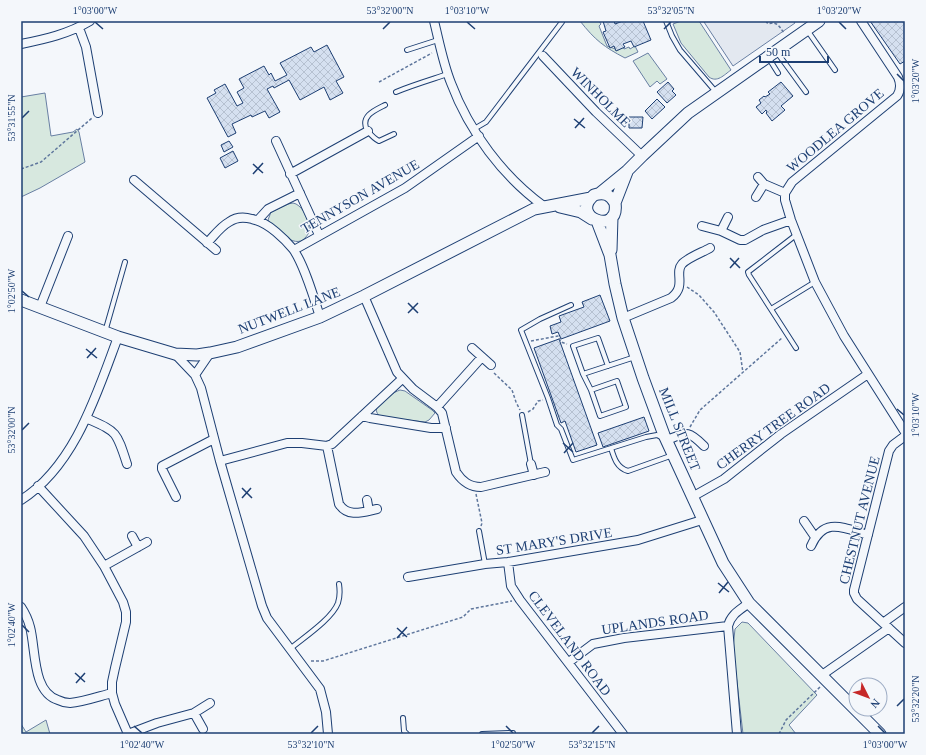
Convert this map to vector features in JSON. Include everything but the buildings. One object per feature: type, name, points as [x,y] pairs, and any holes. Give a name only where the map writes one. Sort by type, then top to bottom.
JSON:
[{"type":"street","points":[[21,44],[55,37],[79,28],[90,21]]},
{"type":"street","points":[[434,21],[448,74],[458,100],[476,132],[501,167],[524,190],[551,206],[581,212],[595,220],[604,222],[615,213],[615,203],[627,171]]},
{"type":"street","points":[[595,220],[588,213],[587,208],[595,196],[627,171],[688,113],[819,21]]},
{"type":"street","name":"WOODLEA GROVE","points":[[861,21],[898,77],[900,82],[900,91],[897,96],[792,182],[785,193],[785,200],[791,220],[815,282],[844,336],[905,432]]},
{"type":"street","points":[[79,28],[86,47],[98,113]]},
{"type":"street","name":"WINHOLME","points":[[543,56],[596,112],[642,156]]},
{"type":"street","points":[[290,174],[368,131]]},
{"type":"street","name":"TENNYSON AVENUE","points":[[294,250],[405,188],[476,132]]},
{"type":"street","points":[[276,141],[319,235]]},
{"type":"street","points":[[758,177],[764,184],[785,193]]},
{"type":"street","points":[[134,180],[216,250]]},
{"type":"street","points":[[756,196],[764,184]]},
{"type":"street","points":[[258,220],[268,209],[300,193]]},
{"type":"street","points":[[595,196],[609,196],[615,203]]},
{"type":"street","name":"NUTWELL LANE","points":[[21,300],[118,337],[175,354],[197,355],[210,353],[237,347],[320,317],[534,210],[595,196]]},
{"type":"street","points":[[207,243],[229,221],[245,217],[258,220],[270,226],[294,250],[300,262],[320,317]]},
{"type":"street","name":"MILL STREET","points":[[612,217],[610,255],[615,284],[636,357],[673,455],[723,563],[749,603],[880,734]]},
{"type":"street","points":[[721,231],[728,217]]},
{"type":"street","name":"MILL STREET","points":[[595,220],[610,255]]},
{"type":"street","points":[[702,226],[721,231],[740,240],[745,240],[764,230],[791,220]]},
{"type":"street","points":[[40,307],[68,236]]},
{"type":"street","points":[[624,318],[676,295],[680,287],[680,268],[683,263],[710,248]]},
{"type":"street","points":[[364,296],[394,366],[402,379],[437,407],[442,413],[456,472],[461,480],[474,487],[480,487],[545,472]]},
{"type":"street","points":[[21,500],[38,486],[53,470],[71,446],[86,418],[118,337]]},
{"type":"street","points":[[472,348],[491,366]]},
{"type":"street","points":[[195,375],[210,353]]},
{"type":"street","points":[[175,354],[195,375],[201,388],[220,461],[262,606],[267,618],[320,689],[326,712],[328,734]]},
{"type":"street","points":[[437,407],[482,357]]},
{"type":"street","name":"CHERRY TREE ROAD","points":[[692,497],[724,479],[781,434],[868,374]]},
{"type":"street","points":[[220,461],[287,443],[327,446],[335,442],[402,379]]},
{"type":"street","points":[[362,416],[431,428],[446,428]]},
{"type":"street","points":[[86,418],[115,433],[127,464]]},
{"type":"street","points":[[667,440],[683,434],[691,434],[704,446]]},
{"type":"street","name":"CHESTNUT AVENUE","points":[[905,436],[893,445],[889,451],[854,593],[857,599],[905,643]]},
{"type":"street","points":[[176,497],[162,469],[162,466],[214,439]]},
{"type":"street","points":[[327,446],[339,504],[342,508],[353,513],[373,510],[367,500]]},
{"type":"street","points":[[531,464],[534,475]]},
{"type":"street","points":[[38,486],[84,536],[104,566],[123,602],[126,612],[126,622],[112,682],[112,693],[115,704],[128,734],[157,723],[194,713],[210,703]]},
{"type":"street","name":"ST MARY'S DRIVE","points":[[408,578],[485,564],[508,562],[638,540],[702,520]]},
{"type":"street","points":[[804,521],[815,537]]},
{"type":"street","points":[[811,546],[815,537],[829,527],[837,526],[868,535]]},
{"type":"street","points":[[132,536],[138,547]]},
{"type":"street","points":[[104,566],[147,542]]},
{"type":"street","name":"CLEVELAND ROAD","points":[[508,562],[511,586],[520,600],[623,734]]},
{"type":"street","points":[[737,734],[728,626],[730,619],[735,613],[749,603]]},
{"type":"street","points":[[21,607],[30,626],[38,674],[46,693],[53,698],[70,703],[112,693]]},
{"type":"street","points":[[824,678],[905,607]]},
{"type":"street","name":"UPLANDS ROAD","points":[[569,662],[593,644],[624,638],[728,626]]},
{"type":"street","points":[[194,713],[203,729]]},
{"type":"lane","points":[[666,21],[680,50],[716,93]]},
{"type":"lane","points":[[476,132],[486,122],[562,22]]},
{"type":"lane","points":[[807,29],[835,70]]},
{"type":"lane","points":[[407,50],[440,44]]},
{"type":"lane","points":[[772,54],[778,73]]},
{"type":"lane","points":[[772,54],[806,92]]},
{"type":"lane","points":[[396,92],[415,84],[448,74]]},
{"type":"lane","points":[[385,105],[374,111],[366,118],[365,123],[368,131],[374,139],[379,141],[394,134]]},
{"type":"lane","points":[[796,348],[748,272],[797,234]]},
{"type":"lane","points":[[105,332],[125,262]]},
{"type":"lane","points":[[771,310],[815,282]]},
{"type":"lane","points":[[571,306],[540,319],[521,330],[557,425],[561,429],[573,460],[646,437],[656,435],[667,440]]},
{"type":"lane","points":[[590,390],[617,381],[626,407],[600,416],[573,346],[598,338],[608,366]]},
{"type":"lane","points":[[583,374],[636,357]]},
{"type":"lane","points":[[522,415],[531,464]]},
{"type":"lane","points":[[611,448],[620,468],[628,471],[673,455]]},
{"type":"lane","points":[[479,531],[485,564]]},
{"type":"lane","points":[[290,649],[327,618],[334,610],[340,596],[340,584]]},
{"type":"lane","points":[[403,718],[404,731],[407,734]]},
{"type":"lane","points":[[482,734],[513,734]]},
{"type":"path","points":[[766,21],[768,24],[773,22],[777,23],[790,41]]},
{"type":"path","points":[[379,82],[440,44]]},
{"type":"path","points":[[21,169],[41,162],[98,113]]},
{"type":"path","points":[[680,283],[699,295],[712,308],[740,352],[743,373]]},
{"type":"path","points":[[687,434],[700,410],[787,333]]},
{"type":"path","points":[[526,342],[558,336],[561,342],[573,346]]},
{"type":"path","points":[[491,366],[492,371],[512,390],[522,415],[533,409],[538,401],[548,398]]},
{"type":"path","points":[[474,487],[482,523],[479,531]]},
{"type":"path","points":[[301,664],[306,661],[323,661],[463,617],[471,609],[520,600]]},
{"type":"path","points":[[779,734],[786,720],[824,678]]},
{"type":"shaded area","points":[[580,21],[599,21],[601,24],[599,26],[607,46],[618,50],[623,47],[624,49],[629,47],[630,49],[635,46],[638,52],[625,58],[600,42]]},
{"type":"shaded area","points":[[681,21],[699,21],[731,70],[718,79],[712,79],[709,77],[681,43],[673,24]]},
{"type":"shaded area","points":[[794,21],[795,23],[733,66],[704,22]]},
{"type":"shaded area","points":[[648,53],[667,79],[660,84],[657,81],[650,87],[633,61]]},
{"type":"shaded area","points":[[45,93],[51,136],[73,132],[77,129],[79,132],[85,162],[40,188],[21,197],[21,97]]},
{"type":"shaded area","points":[[293,203],[302,209],[309,223],[307,236],[301,241],[290,240],[275,228],[268,220],[271,212]]},
{"type":"shaded area","points":[[400,390],[405,391],[435,413],[425,422],[381,417],[377,413],[378,405],[387,397]]},
{"type":"shaded area","points":[[742,622],[748,623],[817,695],[789,725],[796,734],[743,734],[733,648],[735,629]]},
{"type":"shaded area","points":[[46,720],[50,734],[21,734],[21,724],[26,732]]}]
